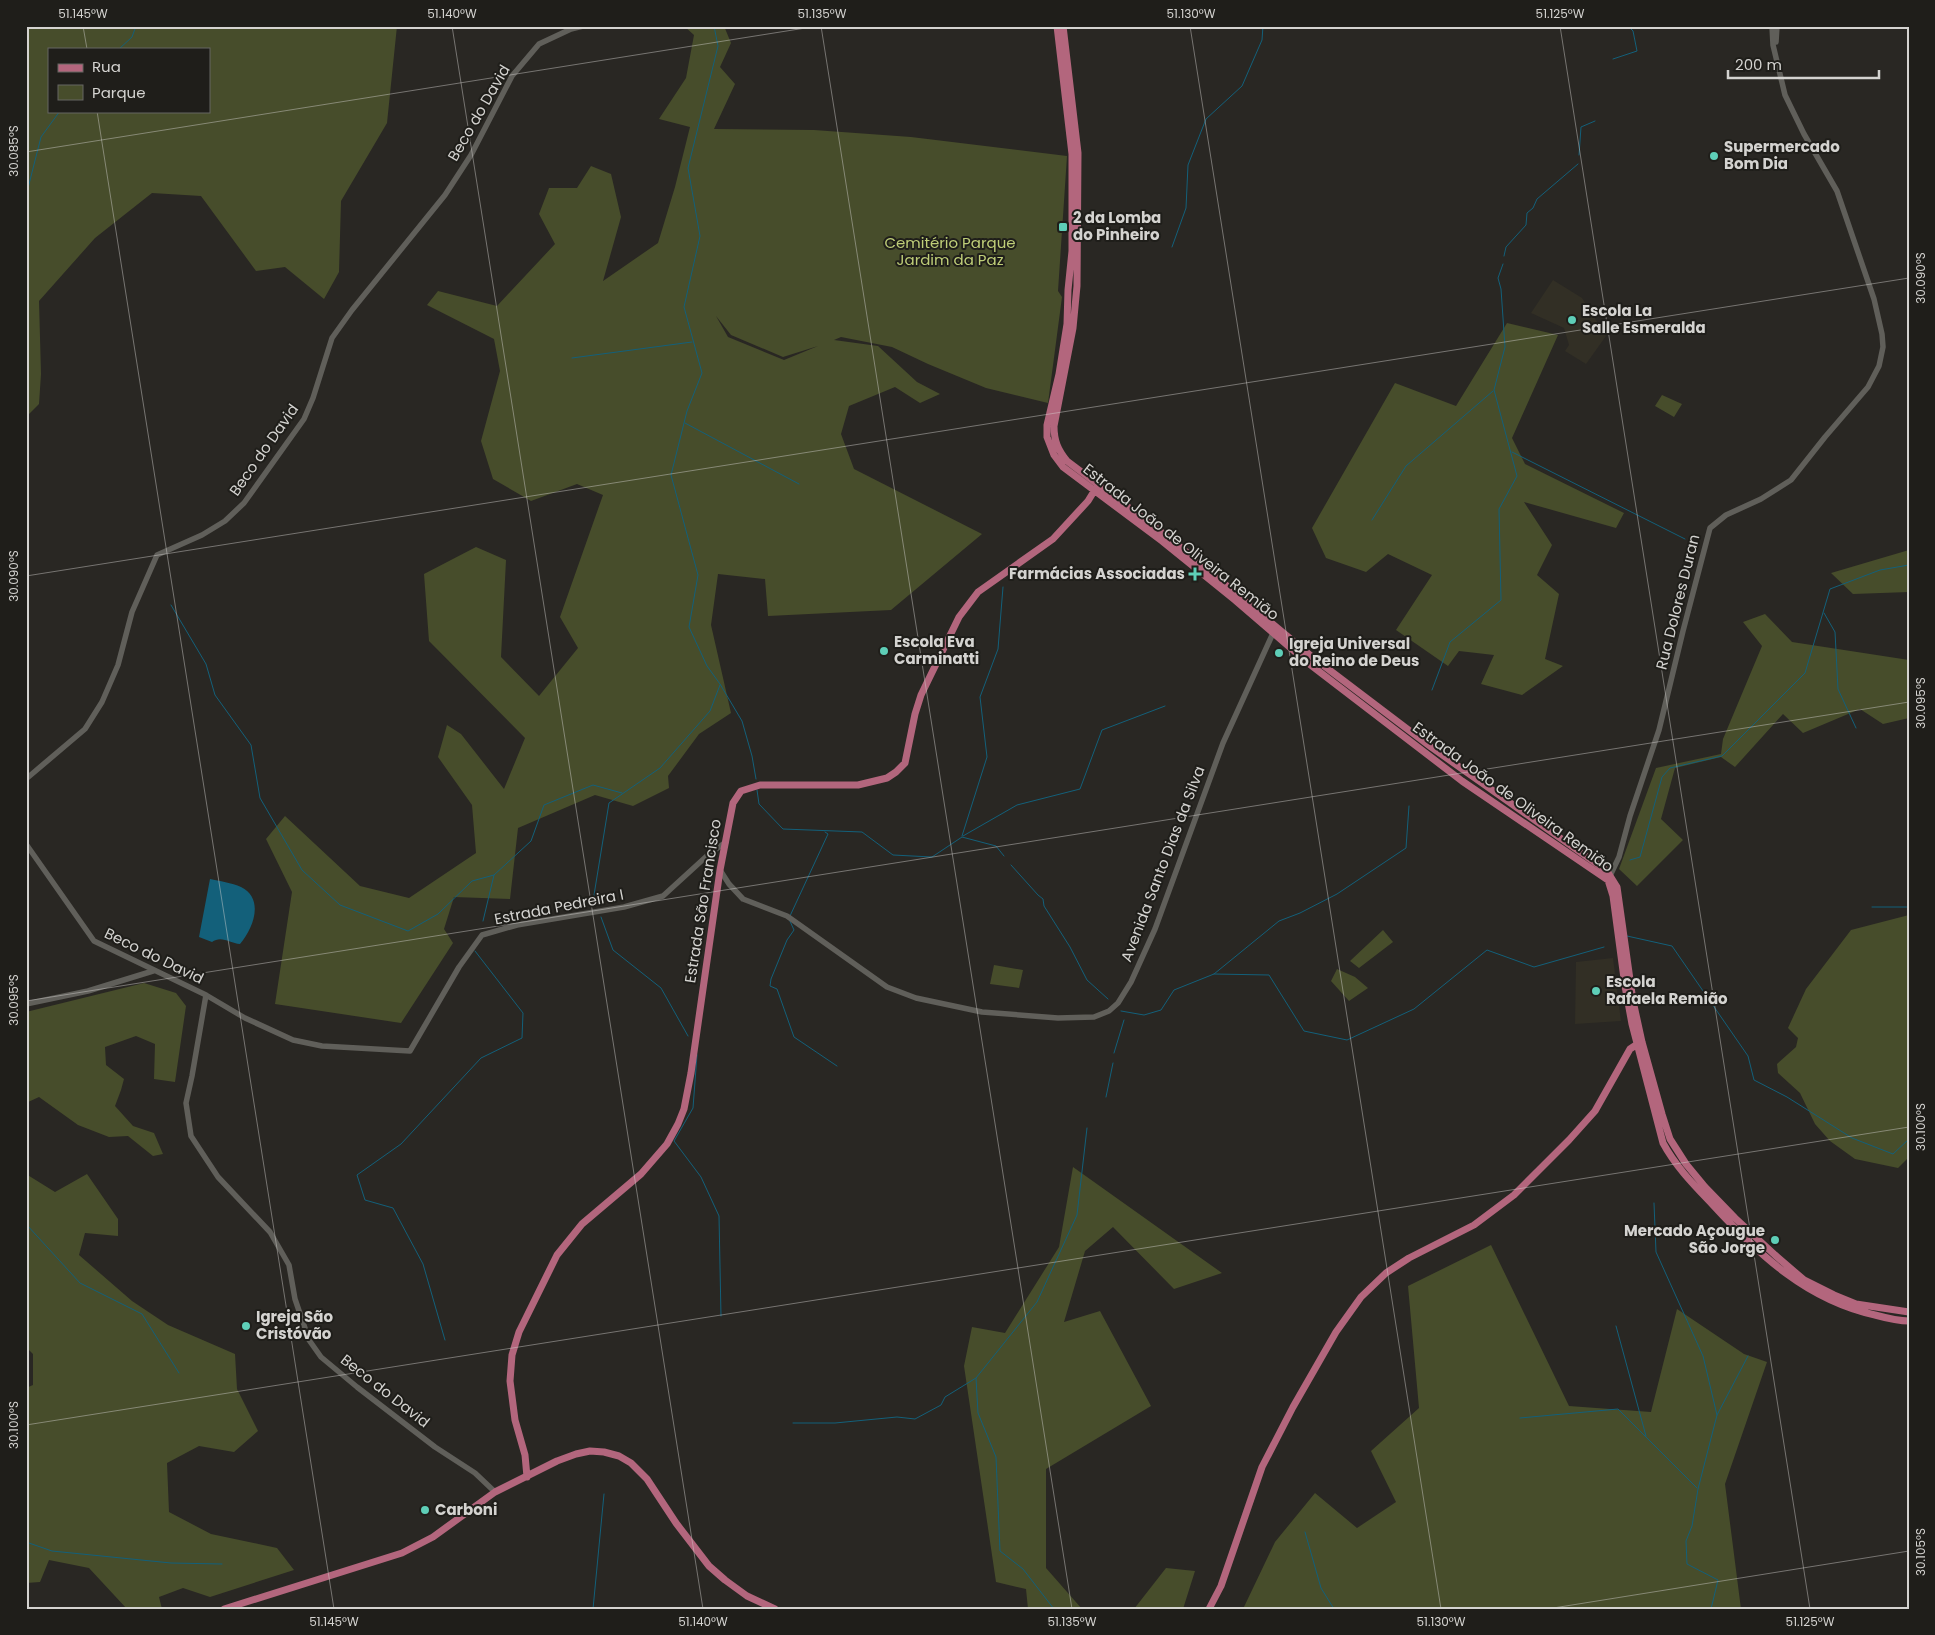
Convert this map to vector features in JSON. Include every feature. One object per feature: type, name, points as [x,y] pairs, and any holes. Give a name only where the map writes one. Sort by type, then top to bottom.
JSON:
[{"type":"main road","name":"Estrada João de Oliveira Remião","points":[[1057,26],[1072,154],[1072,251],[1068,284],[1067,324],[1059,374],[1047,425],[1047,437],[1054,455],[1062,467],[1096,488]]},
{"type":"main road","name":"Estrada João de Oliveira Remião","points":[[1063,26],[1078,152],[1077,286],[1073,328],[1055,418],[1054,437],[1057,447],[1068,461],[1096,488],[1481,794],[1609,878]]},
{"type":"main road","points":[[1068,284],[1077,286]]},
{"type":"main road","points":[[1068,296],[1076,298]]},
{"type":"main road","name":"Estrada São Francisco","points":[[527,1477],[525,1455],[515,1420],[510,1381],[512,1355],[519,1332],[557,1255],[582,1224],[641,1174],[667,1144],[678,1124],[684,1109],[691,1073],[720,870],[733,803],[741,791],[752,786],[777,784],[858,785],[887,778],[896,772],[905,763],[921,695],[959,617],[978,592],[1053,539],[1096,488]]},
{"type":"main road","name":"Estrada João de Oliveira Remião","points":[[1310,659],[1603,868],[1609,878],[1613,896],[1621,942],[1624,986],[1664,1143],[1672,1160],[1733,1227],[1769,1261],[1801,1285],[1861,1312],[1907,1320]]},
{"type":"main road","points":[[1481,794],[1485,792],[1486,786]]},
{"type":"main road","name":"Estrada João de Oliveira Remião","points":[[1639,1043],[1670,1139],[1697,1178],[1762,1243],[1804,1280],[1834,1295],[1866,1306],[1909,1312]]},
{"type":"main road","points":[[1209,1609],[1221,1586],[1262,1467],[1293,1406],[1336,1332],[1361,1297],[1386,1273],[1409,1258],[1474,1225],[1514,1195],[1596,1111],[1630,1050],[1639,1043]]},
{"type":"main road","points":[[1866,1306],[1907,1320],[1909,1329]]},
{"type":"main road","points":[[224,1609],[402,1553],[432,1538],[495,1492],[576,1454],[597,1451],[619,1456],[630,1463],[647,1479],[676,1523],[709,1566],[747,1596],[775,1609]]},
{"type":"street","name":"Beco do David","points":[[26,779],[85,729],[102,702],[118,665],[132,612],[157,555],[210,530],[244,503],[304,419],[313,398],[332,338],[352,310],[445,194],[471,155],[512,76],[539,44],[571,29],[584,26]]},
{"type":"street","name":"Rua Dolores Duran","points":[[1609,878],[1619,857],[1630,816],[1659,730],[1682,631],[1710,528],[1726,515],[1761,499],[1791,480],[1868,387],[1879,366],[1882,334],[1874,299],[1832,180],[1804,134],[1785,95],[1776,59],[1772,26]]},
{"type":"street","name":"Rua Dolores Duran","points":[[1776,59],[1777,26]]},
{"type":"street","name":"Avenida Santo Dias da Silva","points":[[720,870],[729,884],[743,899],[787,916],[887,987],[916,998],[982,1012],[1058,1018],[1094,1017],[1109,1011],[1118,1003],[1131,982],[1155,929],[1223,743],[1275,629]]},
{"type":"street","name":"Estrada Pedreira I","points":[[206,995],[245,1018],[293,1040],[322,1046],[410,1051],[459,967],[482,935],[517,924],[624,907],[663,896],[709,854],[726,842]]},
{"type":"street","name":"Beco do David","points":[[26,844],[94,941],[206,995],[186,1104],[191,1136],[218,1177],[270,1232],[289,1264],[295,1299],[309,1340],[321,1357],[435,1447],[475,1473],[495,1492]]},
{"type":"street","points":[[26,1004],[88,991],[153,971]]},
{"type":"shaded area","name":"Escola La Salle Esmeralda","points":[[1553,280],[1582,298],[1606,336],[1586,364],[1565,351],[1569,345],[1564,328],[1531,313]]},
{"type":"shaded area","name":"Escola Rafaela Remião","points":[[1613,958],[1621,1021],[1575,1024],[1576,962]]},
{"type":"green space","points":[[26,26],[397,26],[387,123],[341,201],[339,272],[324,299],[285,267],[256,271],[201,196],[152,193],[95,238],[39,301],[41,374],[39,404],[26,417]]},
{"type":"green space","name":"Cemitério Parque Jardim da Paz","points":[[684,26],[724,26],[731,43],[720,67],[735,84],[714,129],[814,130],[911,137],[1067,156],[1058,291],[1062,297],[1048,403],[986,388],[892,347],[841,337],[834,340],[878,346],[917,382],[940,394],[920,403],[895,387],[849,406],[841,434],[854,469],[982,534],[891,610],[768,616],[765,579],[718,574],[711,625],[731,713],[699,734],[668,776],[669,788],[633,806],[595,795],[518,828],[510,899],[454,897],[444,929],[453,943],[401,1023],[275,1004],[292,892],[266,839],[285,816],[360,886],[409,898],[476,853],[472,805],[438,757],[447,725],[461,734],[504,789],[525,738],[429,641],[424,574],[476,547],[506,560],[501,657],[539,696],[578,648],[560,617],[603,495],[577,484],[531,501],[493,479],[481,441],[500,371],[494,339],[427,305],[438,291],[497,306],[555,244],[539,214],[549,188],[577,188],[591,166],[611,174],[621,217],[603,281],[658,243],[690,127],[659,119],[686,78],[694,35]],"holes":[[[716,316],[731,335],[783,357],[818,346],[784,360],[728,337]]]},
{"type":"green space","points":[[1507,323],[1558,335],[1512,438],[1525,464],[1624,513],[1616,528],[1524,502],[1552,545],[1537,575],[1559,594],[1545,659],[1563,666],[1522,695],[1481,684],[1494,655],[1459,651],[1448,666],[1396,630],[1432,575],[1388,554],[1366,572],[1326,558],[1312,528],[1395,383],[1456,406]]},
{"type":"green space","points":[[1662,395],[1682,404],[1674,417],[1655,406]]},
{"type":"green space","points":[[1909,550],[1909,592],[1853,594],[1831,573]]},
{"type":"green space","points":[[1765,614],[1792,642],[1909,660],[1909,718],[1883,724],[1860,709],[1803,733],[1783,714],[1735,767],[1721,757],[1675,768],[1661,819],[1683,840],[1637,886],[1619,869],[1656,768],[1721,754],[1723,739],[1762,646],[1743,622]]},
{"type":"green space","points":[[1909,915],[1909,1157],[1898,1168],[1855,1159],[1830,1141],[1815,1124],[1800,1093],[1778,1073],[1777,1064],[1796,1047],[1798,1038],[1788,1028],[1806,989],[1851,930]]},
{"type":"green space","points":[[1383,930],[1393,942],[1359,968],[1350,961]]},
{"type":"green space","points":[[994,965],[1023,970],[1019,988],[990,984]]},
{"type":"green space","points":[[1337,969],[1355,977],[1368,988],[1349,1001],[1331,981]]},
{"type":"green space","points":[[144,983],[176,993],[186,1006],[175,1082],[154,1079],[155,1044],[136,1036],[105,1047],[106,1065],[124,1079],[115,1106],[133,1126],[154,1133],[163,1154],[153,1156],[128,1136],[109,1137],[78,1125],[39,1097],[26,1103],[26,1012]]},
{"type":"green space","points":[[1073,1167],[1222,1273],[1174,1289],[1113,1227],[1085,1251],[1064,1322],[1100,1311],[1151,1406],[1046,1469],[1046,1568],[1082,1609],[1028,1609],[1026,1589],[996,1582],[964,1366],[972,1327],[1005,1333],[1059,1247]]},
{"type":"green space","points":[[26,1174],[55,1192],[87,1174],[118,1219],[118,1236],[85,1233],[79,1255],[132,1301],[168,1325],[235,1354],[237,1389],[258,1431],[234,1452],[199,1446],[167,1463],[169,1512],[211,1534],[277,1548],[294,1570],[210,1597],[183,1588],[159,1597],[162,1609],[127,1609],[89,1568],[49,1560],[40,1582],[26,1583],[26,1388],[33,1385],[33,1354],[26,1347]]},
{"type":"green space","points":[[1491,1245],[1569,1406],[1651,1412],[1677,1309],[1744,1354],[1767,1362],[1725,1484],[1741,1609],[1243,1609],[1275,1542],[1315,1493],[1357,1528],[1396,1502],[1371,1451],[1419,1408],[1408,1286]]},
{"type":"green space","points":[[1166,1568],[1195,1571],[1183,1609],[1134,1609]]},
{"type":"water","points":[[210,879],[241,887],[253,899],[255,906],[252,923],[240,944],[222,939],[212,942],[199,937]]},
{"type":"waterway","points":[[120,48],[132,37],[136,26]]},
{"type":"waterway","points":[[714,26],[718,46],[688,168],[700,236],[684,307],[702,373],[687,411],[671,475],[698,575],[689,627],[707,666],[742,721],[752,756],[756,779]]},
{"type":"waterway","points":[[1172,247],[1186,208],[1188,165],[1206,119],[1242,86],[1262,40],[1263,26]]},
{"type":"waterway","points":[[1613,59],[1637,51],[1633,31],[1628,26]]},
{"type":"waterway","points":[[26,196],[41,137],[59,112]]},
{"type":"waterway","points":[[1579,155],[1581,127],[1595,121]]},
{"type":"waterway","points":[[1504,256],[1506,247],[1526,225],[1527,213],[1533,208],[1537,199],[1578,164]]},
{"type":"waterway","points":[[1432,690],[1450,642],[1501,600],[1499,509],[1517,476],[1494,390],[1505,347],[1501,289],[1498,278],[1503,264]]},
{"type":"waterway","points":[[572,358],[692,342]]},
{"type":"waterway","points":[[1372,520],[1406,466],[1493,391]]},
{"type":"waterway","points":[[685,423],[799,484]]},
{"type":"waterway","points":[[1512,452],[1685,539]]},
{"type":"waterway","points":[[1630,860],[1640,857],[1662,777],[1670,768],[1722,756],[1805,673],[1830,589],[1880,570],[1909,565]]},
{"type":"waterway","points":[[962,836],[987,757],[980,697],[998,649],[1003,587]]},
{"type":"waterway","points":[[171,605],[206,664],[215,695],[251,745],[260,798],[302,870],[340,905],[408,931],[438,914],[472,881],[494,875]]},
{"type":"waterway","points":[[1824,613],[1835,632],[1838,689],[1856,728]]},
{"type":"waterway","points":[[596,903],[594,895],[609,803],[660,768],[710,711],[720,685]]},
{"type":"waterway","points":[[963,836],[1017,805],[1080,789],[1102,730],[1165,706]]},
{"type":"waterway","points":[[483,921],[494,875],[531,841],[544,805],[593,785],[622,793]]},
{"type":"waterway","points":[[757,790],[759,804],[783,829],[862,832],[893,855],[932,857],[962,837],[996,846],[1004,856]]},
{"type":"waterway","points":[[1121,1011],[1144,1015],[1161,1010],[1174,990],[1214,974],[1279,921],[1300,913],[1337,894],[1406,848],[1409,806]]},
{"type":"waterway","points":[[790,916],[828,834],[825,832]]},
{"type":"waterway","points":[[1011,865],[1043,899],[1044,906],[1070,947],[1087,980],[1108,999]]},
{"type":"waterway","points":[[1872,907],[1909,907]]},
{"type":"waterway","points":[[601,917],[613,950],[661,988],[688,1036]]},
{"type":"waterway","points":[[789,919],[794,930],[787,940],[770,986],[777,989],[794,1037],[837,1066]]},
{"type":"waterway","points":[[1627,936],[1672,946],[1748,1056],[1754,1080],[1787,1097],[1852,1138],[1893,1154],[1909,1139]]},
{"type":"waterway","points":[[1214,974],[1269,975],[1304,1031],[1347,1040],[1414,1009],[1487,950],[1534,967],[1604,947]]},
{"type":"waterway","points":[[445,1340],[423,1264],[393,1208],[365,1200],[357,1175],[401,1144],[481,1058],[522,1038],[523,1013],[475,951]]},
{"type":"waterway","points":[[1114,1053],[1124,1020]]},
{"type":"waterway","points":[[697,1055],[693,1108],[674,1141],[701,1177],[719,1216],[721,1316]]},
{"type":"waterway","points":[[1106,1097],[1113,1063]]},
{"type":"waterway","points":[[1054,1609],[1023,1569],[1000,1551],[996,1457],[978,1413],[976,1378],[1037,1302],[1077,1215],[1087,1128]]},
{"type":"waterway","points":[[1654,1203],[1656,1252],[1703,1356],[1717,1415]]},
{"type":"waterway","points":[[26,1224],[80,1283],[142,1314],[179,1373]]},
{"type":"waterway","points":[[1616,1326],[1646,1436]]},
{"type":"waterway","points":[[1711,1609],[1718,1580],[1687,1564],[1686,1541],[1692,1526],[1698,1489],[1717,1415],[1748,1356]]},
{"type":"waterway","points":[[793,1423],[835,1423],[897,1417],[915,1419],[941,1405],[945,1397],[976,1378]]},
{"type":"waterway","points":[[1520,1418],[1618,1409],[1697,1488]]},
{"type":"waterway","points":[[593,1609],[604,1494]]},
{"type":"waterway","points":[[1305,1532],[1321,1588],[1334,1609]]},
{"type":"waterway","points":[[26,1542],[52,1551],[171,1563],[222,1564]]},
{"type":"place","name":"Supermercado Bom Dia","points":[[1714,156]]},
{"type":"place","name":"2 da Lomba do Pinheiro","points":[[1063,227]]},
{"type":"place","name":"Escola La Salle Esmeralda","points":[[1572,320]]},
{"type":"place","name":"Farmácias Associadas","points":[[1195,574]]},
{"type":"place","name":"Escola Eva Carminatti","points":[[884,651]]},
{"type":"place","name":"Igreja Universal do Reino de Deus","points":[[1279,653]]},
{"type":"place","name":"Escola Rafaela Remião","points":[[1596,991]]},
{"type":"place","name":"Mercado Açougue São Jorge","points":[[1775,1240]]},
{"type":"place","name":"Igreja São Cristóvão","points":[[246,1326]]},
{"type":"place","name":"Carboni","points":[[425,1510]]}]
